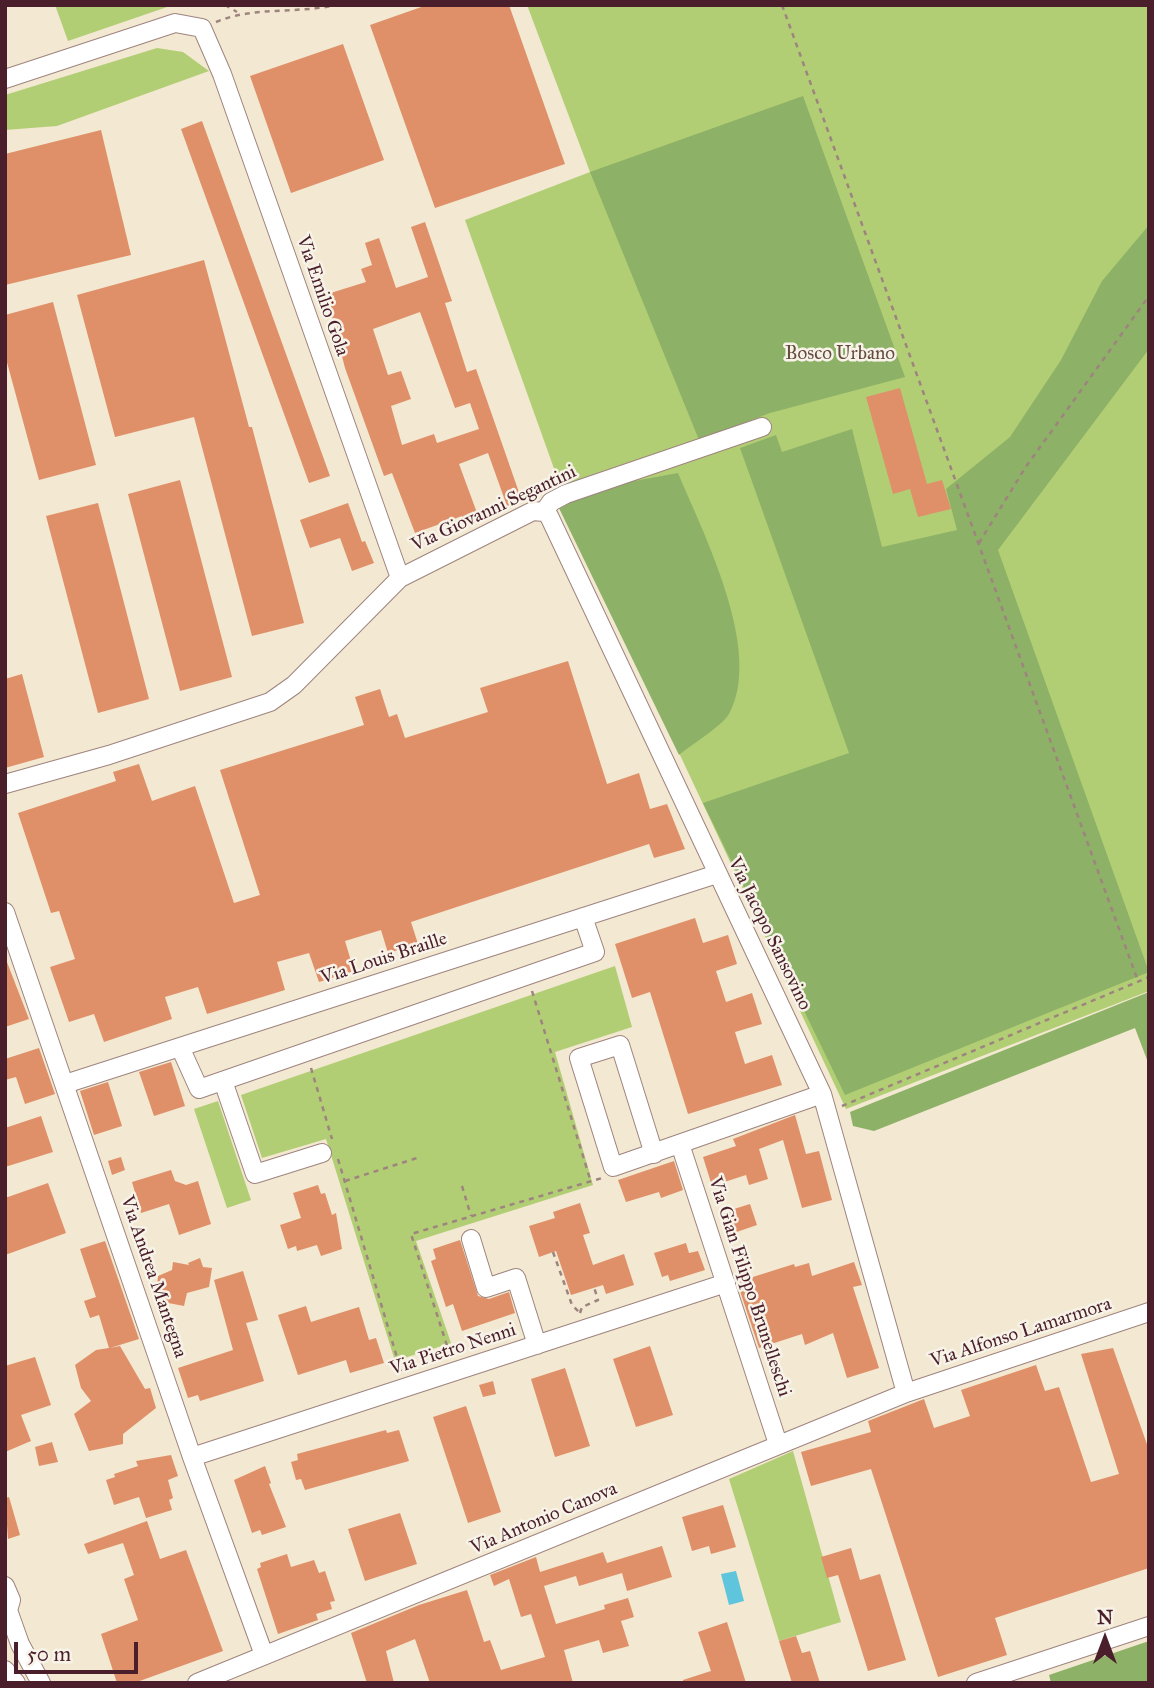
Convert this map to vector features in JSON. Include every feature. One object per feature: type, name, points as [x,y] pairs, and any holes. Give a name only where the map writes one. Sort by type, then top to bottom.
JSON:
[{"type":"street","points":[[5,79],[176,23],[202,28]]},
{"type":"street","name":"Via Emilio Gola","points":[[202,28],[222,74],[400,578]]},
{"type":"street","name":"Via Giovanni Segantini","points":[[5,784],[158,740],[270,702],[294,685],[400,578],[533,511],[544,512],[551,502],[566,494],[762,427]]},
{"type":"street","name":"Via Jacopo Sansovino","points":[[544,512],[549,516],[829,1111],[906,1393]]},
{"type":"street","name":"Via Louis Braille","points":[[65,1084],[717,874]]},
{"type":"street","points":[[180,1047],[199,1089],[595,952],[583,917]]},
{"type":"street","name":"Via Andrea Mantegna","points":[[6,918],[192,1457],[264,1655]]},
{"type":"street","points":[[654,1154],[620,1045],[579,1058],[613,1167],[654,1154],[822,1094]]},
{"type":"street","points":[[223,1081],[256,1174],[331,1150]]},
{"type":"street","name":"Via Gian Filippo Brunelleschi","points":[[680,1144],[778,1444]]},
{"type":"street","points":[[471,1239],[486,1288],[516,1278],[537,1345]]},
{"type":"street","name":"Via Pietro Nenni","points":[[192,1457],[726,1283]]},
{"type":"street","name":"Via Alfonso Lamarmora","points":[[906,1393],[1149,1312]]},
{"type":"street","name":"Via Antonio Canova","points":[[197,1683],[906,1393]]},
{"type":"street","points":[[26,1584],[7,1588],[11,1600],[7,1617],[41,1683]]},
{"type":"street","points":[[976,1683],[1149,1626]]},
{"type":"path","points":[[225,5],[239,13]]},
{"type":"path","points":[[202,28],[239,13],[304,11],[336,5]]},
{"type":"path","points":[[782,5],[1138,981]]},
{"type":"path","points":[[979,543],[1025,468],[1149,296]]},
{"type":"path","points":[[527,976],[591,1182]]},
{"type":"path","points":[[829,1111],[1149,977]]},
{"type":"path","points":[[307,1052],[331,1150],[345,1181],[406,1387]]},
{"type":"path","points":[[345,1181],[417,1158]]},
{"type":"path","points":[[461,1355],[451,1359],[411,1234],[603,1178]]},
{"type":"path","points":[[462,1186],[471,1216]]},
{"type":"path","points":[[553,1252],[572,1306],[581,1315],[582,1307],[598,1300],[594,1287]]},
{"type":"green space","points":[[55,5],[173,5],[68,41]]},
{"type":"green space","name":"Bosco Urbano","points":[[527,5],[1149,5],[1149,991],[846,1109],[680,755],[561,488],[465,220],[590,172]]},
{"type":"green space","points":[[157,48],[183,52],[209,71],[57,126],[5,130],[5,95]]},
{"type":"green space","points":[[803,96],[905,377],[770,413],[699,440],[590,172]]},
{"type":"green space","points":[[1149,225],[1149,349],[998,550],[1149,972],[845,1095],[703,803],[849,753],[740,448],[776,435],[782,452],[852,429],[882,547],[957,530],[946,489],[1010,437],[1061,360],[1102,281]]},
{"type":"green space","points":[[678,473],[726,592],[735,626],[739,658],[738,688],[729,714],[713,730],[679,755],[557,504],[607,486]]},
{"type":"green space","points":[[615,966],[632,1027],[555,1052],[593,1185],[416,1241],[451,1343],[395,1361],[326,1139],[262,1158],[241,1095]]},
{"type":"green space","points":[[1149,992],[1149,1065],[1135,1028],[874,1131],[853,1126],[850,1112]]},
{"type":"green space","points":[[218,1101],[251,1200],[227,1208],[194,1109]]},
{"type":"green space","points":[[793,1451],[841,1622],[779,1641],[729,1479]]},
{"type":"green space","points":[[1149,1641],[1149,1683],[1051,1683],[1049,1675]]},
{"type":"water","points":[[736,1571],[744,1601],[729,1605],[721,1574]]},
{"type":"building","points":[[427,5],[509,5],[565,164],[435,208],[370,25]]},
{"type":"building","points":[[343,44],[384,160],[291,193],[250,76]]},
{"type":"building","points":[[202,121],[330,476],[309,483],[181,129]]},
{"type":"building","points":[[101,130],[131,255],[5,285],[5,154]]},
{"type":"building","points":[[425,222],[452,301],[445,303],[467,372],[476,369],[522,501],[507,506],[488,453],[459,464],[480,521],[465,526],[462,516],[415,533],[392,473],[384,476],[345,368],[330,309],[325,310],[321,296],[366,282],[361,269],[372,265],[365,243],[379,238],[396,288],[428,277],[411,227]],"holes":[[[420,312],[455,408],[470,403],[479,429],[437,443],[434,434],[402,445],[391,406],[411,399],[401,371],[388,375],[373,329]]]},
{"type":"building","points":[[204,260],[304,623],[252,636],[194,417],[115,437],[77,295]]},
{"type":"building","points":[[53,302],[96,465],[39,480],[5,355],[5,315]]},
{"type":"building","points":[[900,388],[927,484],[942,480],[951,509],[918,517],[910,489],[893,494],[866,397]]},
{"type":"building","points":[[180,480],[232,677],[180,691],[128,494]]},
{"type":"building","points":[[98,503],[149,699],[98,713],[46,516]]},
{"type":"building","points":[[348,503],[362,542],[365,541],[374,563],[352,571],[340,538],[310,548],[300,520]]},
{"type":"building","points":[[568,661],[607,784],[639,773],[650,809],[667,804],[685,849],[654,858],[649,844],[411,922],[418,944],[388,953],[381,930],[345,941],[354,971],[319,982],[309,953],[277,962],[285,990],[207,1014],[198,987],[165,997],[172,1019],[104,1042],[94,1014],[69,1022],[50,967],[75,959],[59,911],[51,913],[18,813],[116,781],[113,772],[139,764],[152,801],[195,786],[234,903],[260,895],[220,770],[364,725],[355,697],[380,689],[389,717],[397,714],[405,738],[488,712],[480,688]]},
{"type":"building","points":[[22,674],[44,757],[5,768],[5,679]]},
{"type":"building","points":[[695,918],[703,943],[728,935],[737,964],[716,971],[726,1002],[752,993],[762,1024],[735,1032],[745,1064],[772,1055],[782,1085],[688,1114],[650,992],[632,998],[615,944]]},
{"type":"building","points":[[5,957],[29,1019],[5,1027]]},
{"type":"building","points":[[39,1048],[55,1094],[25,1104],[16,1077],[5,1080],[5,1059]]},
{"type":"building","points":[[171,1062],[185,1106],[154,1116],[139,1072]]},
{"type":"building","points":[[108,1082],[122,1126],[94,1135],[80,1091]]},
{"type":"building","points":[[795,1115],[806,1154],[819,1151],[832,1200],[802,1208],[783,1140],[759,1149],[768,1179],[749,1185],[746,1175],[712,1186],[703,1157],[736,1146],[733,1139]]},
{"type":"building","points":[[41,1116],[53,1152],[5,1167],[5,1128]]},
{"type":"building","points":[[121,1157],[125,1170],[112,1175],[108,1161]]},
{"type":"building","points":[[674,1161],[683,1190],[661,1198],[659,1192],[626,1202],[618,1180]]},
{"type":"building","points":[[171,1170],[175,1181],[186,1185],[198,1181],[211,1224],[179,1235],[169,1204],[141,1213],[132,1182]]},
{"type":"building","points":[[48,1183],[66,1233],[5,1255],[5,1198]]},
{"type":"building","points":[[318,1185],[321,1194],[325,1193],[332,1215],[336,1213],[342,1249],[321,1256],[317,1245],[297,1251],[296,1246],[288,1249],[280,1225],[301,1218],[293,1193]]},
{"type":"building","points":[[580,1203],[590,1233],[583,1235],[593,1265],[624,1254],[634,1285],[606,1294],[603,1285],[571,1295],[556,1251],[539,1257],[529,1226],[555,1218],[553,1212]]},
{"type":"building","points":[[750,1204],[757,1225],[728,1235],[721,1213]]},
{"type":"building","points":[[460,1240],[478,1296],[489,1299],[509,1292],[515,1313],[462,1331],[453,1304],[446,1307],[431,1261],[436,1259],[433,1249]]},
{"type":"building","points":[[105,1241],[139,1339],[110,1348],[120,1346],[145,1389],[150,1388],[156,1408],[123,1434],[123,1444],[89,1451],[74,1414],[91,1401],[81,1388],[75,1365],[96,1350],[109,1348],[99,1315],[90,1318],[84,1301],[96,1297],[80,1249]]},
{"type":"building","points":[[686,1243],[689,1253],[698,1251],[705,1270],[670,1281],[668,1275],[662,1277],[654,1253]]},
{"type":"building","points":[[200,1258],[203,1267],[212,1268],[209,1287],[187,1293],[184,1306],[163,1302],[157,1287],[158,1276],[172,1270],[173,1262],[189,1265],[188,1263]]},
{"type":"building","points":[[854,1262],[862,1285],[853,1287],[879,1368],[847,1378],[833,1333],[805,1345],[802,1334],[759,1348],[737,1282],[794,1264],[795,1267],[809,1263],[812,1276]]},
{"type":"building","points":[[243,1271],[258,1320],[246,1323],[264,1381],[200,1401],[198,1395],[188,1398],[178,1368],[233,1350],[214,1280]]},
{"type":"building","points":[[306,1306],[311,1322],[359,1307],[369,1340],[376,1338],[384,1363],[350,1373],[346,1360],[298,1375],[278,1315]]},
{"type":"building","points":[[650,1346],[673,1415],[636,1427],[613,1359]]},
{"type":"building","points":[[1113,1348],[1149,1450],[1149,1568],[995,1618],[1007,1655],[938,1677],[871,1469],[811,1486],[801,1452],[871,1432],[868,1421],[924,1399],[934,1428],[970,1416],[961,1390],[1036,1365],[1045,1391],[1059,1387],[1091,1482],[1119,1474],[1081,1354]]},
{"type":"building","points":[[35,1357],[51,1405],[21,1415],[31,1441],[5,1452],[5,1366]]},
{"type":"building","points":[[565,1368],[590,1446],[555,1457],[531,1379]]},
{"type":"building","points":[[493,1381],[496,1394],[483,1397],[479,1385]]},
{"type":"building","points":[[466,1406],[501,1512],[468,1523],[433,1417]]},
{"type":"building","points":[[386,1430],[387,1433],[399,1430],[409,1461],[305,1490],[301,1479],[296,1480],[291,1462],[298,1460],[297,1454]]},
{"type":"building","points":[[52,1442],[58,1462],[39,1466],[35,1447]]},
{"type":"building","points":[[171,1455],[178,1476],[168,1480],[173,1498],[169,1500],[172,1510],[146,1518],[139,1497],[114,1505],[106,1480],[115,1477],[114,1474],[138,1466],[136,1461]]},
{"type":"building","points":[[265,1466],[286,1527],[262,1535],[260,1530],[252,1533],[234,1480]]},
{"type":"building","points":[[9,1497],[20,1535],[8,1539],[5,1498]]},
{"type":"building","points":[[723,1505],[736,1547],[711,1554],[709,1546],[692,1551],[682,1517]]},
{"type":"building","points":[[400,1513],[417,1564],[365,1581],[348,1529]]},
{"type":"building","points":[[147,1521],[160,1559],[186,1550],[223,1651],[134,1683],[117,1683],[101,1634],[138,1620],[124,1579],[134,1575],[123,1543],[88,1554],[84,1544]]},
{"type":"building","points":[[662,1546],[672,1577],[627,1591],[622,1573],[579,1586],[576,1576],[544,1586],[556,1624],[605,1609],[604,1605],[628,1598],[634,1617],[621,1621],[629,1646],[603,1653],[599,1640],[564,1650],[573,1683],[430,1683],[415,1639],[386,1651],[394,1683],[367,1683],[351,1633],[419,1605],[467,1590],[484,1642],[490,1640],[501,1670],[545,1657],[531,1614],[521,1617],[509,1579],[494,1586],[490,1575],[536,1557],[540,1572],[603,1552],[607,1563]]},
{"type":"building","points":[[851,1548],[860,1580],[880,1574],[906,1660],[868,1671],[838,1575],[827,1578],[821,1557]]},
{"type":"building","points":[[287,1554],[291,1567],[314,1560],[319,1573],[325,1571],[335,1601],[330,1602],[332,1609],[316,1614],[318,1620],[278,1634],[257,1569],[261,1567],[260,1563]]},
{"type":"building","points":[[727,1622],[746,1683],[683,1683],[683,1680],[711,1671],[698,1632]]},
{"type":"building","points":[[796,1636],[802,1653],[810,1651],[820,1683],[792,1683],[779,1641]]}]
